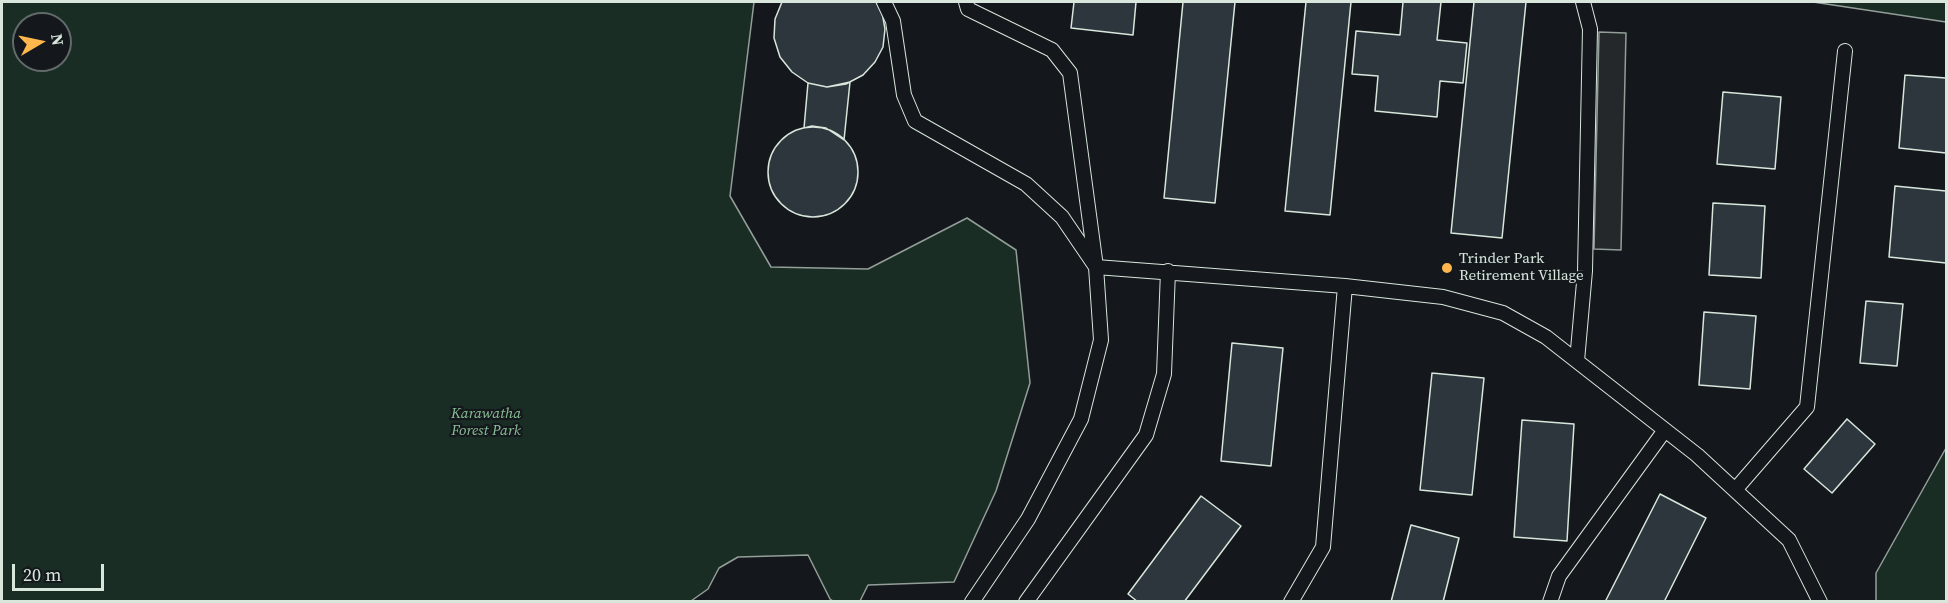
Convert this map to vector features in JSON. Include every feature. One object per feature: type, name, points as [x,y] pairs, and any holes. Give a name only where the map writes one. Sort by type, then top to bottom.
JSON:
[{"type":"lane","points":[[885,2],[893,21],[903,94],[915,121],[1026,184],[1062,217],[1096,267]]},
{"type":"lane","points":[[966,2],[968,9],[1052,50],[1070,73],[1096,267],[1101,340],[1081,419],[1028,519],[972,602]]},
{"type":"lane","points":[[1577,361],[1585,271],[1590,29],[1583,2]]},
{"type":"lane","points":[[1735,490],[1807,407],[1845,51]]},
{"type":"lane","points":[[1096,267],[1345,286],[1443,297],[1503,314],[1546,337],[1697,455],[1790,540],[1820,602]]},
{"type":"lane","points":[[1026,602],[1146,435],[1164,374],[1168,272]]},
{"type":"lane","points":[[1291,602],[1323,547],[1345,286]]},
{"type":"lane","points":[[1550,602],[1559,576],[1665,430]]},
{"type":"green space","name":"Karawatha Forest Park","points":[[2,2],[754,2],[730,196],[771,267],[868,269],[967,218],[1016,250],[1030,383],[996,491],[954,582],[868,585],[860,601],[833,601],[808,555],[738,557],[719,568],[708,589],[691,601],[2,601]]},
{"type":"green space","points":[[1813,2],[1946,2],[1946,22]]},
{"type":"green space","points":[[1946,448],[1946,601],[1876,601],[1876,573]]},
{"type":"shaded area","points":[[1599,32],[1626,33],[1621,250],[1594,249]]},
{"type":"building","points":[[782,2],[876,2],[882,12],[885,29],[883,47],[875,62],[863,75],[846,84],[827,87],[808,83],[792,72],[780,57],[774,38],[775,19]]},
{"type":"building","points":[[1074,2],[1136,2],[1133,35],[1071,28]]},
{"type":"building","points":[[1183,2],[1235,2],[1215,203],[1164,198]]},
{"type":"building","points":[[1306,2],[1351,2],[1330,215],[1285,211]]},
{"type":"building","points":[[1403,2],[1441,2],[1437,40],[1467,43],[1463,83],[1440,81],[1437,117],[1375,111],[1378,76],[1352,74],[1356,31],[1400,35]]},
{"type":"building","points":[[1474,2],[1526,2],[1502,238],[1451,233]]},
{"type":"building","points":[[1905,75],[1946,78],[1946,153],[1899,148]]},
{"type":"building","points":[[850,82],[844,140],[826,128],[812,126],[804,128],[808,83],[827,87]]},
{"type":"building","points":[[1723,92],[1781,97],[1775,169],[1717,164]]},
{"type":"building","points":[[813,127],[830,130],[845,140],[855,155],[858,172],[855,189],[845,204],[830,214],[813,217],[796,214],[781,204],[771,189],[768,172],[771,155],[781,140],[796,130]]},
{"type":"building","points":[[1895,186],[1946,191],[1946,263],[1889,257]]},
{"type":"building","points":[[1713,203],[1765,206],[1761,278],[1709,275]]},
{"type":"building","points":[[1866,301],[1903,304],[1897,366],[1860,363]]},
{"type":"building","points":[[1704,312],[1756,316],[1750,389],[1699,385]]},
{"type":"building","points":[[1232,343],[1283,348],[1271,466],[1221,461]]},
{"type":"building","points":[[1432,373],[1484,378],[1472,495],[1420,490]]},
{"type":"building","points":[[1847,419],[1875,444],[1832,493],[1804,469]]},
{"type":"building","points":[[1522,420],[1574,424],[1567,541],[1514,537]]},
{"type":"building","points":[[1660,494],[1706,518],[1664,602],[1605,602]]},
{"type":"building","points":[[1201,496],[1241,526],[1184,602],[1138,602],[1128,594]]},
{"type":"building","points":[[1411,525],[1459,538],[1443,602],[1391,602]]},
{"type":"place","name":"Trinder Park Retirement Village","points":[[1447,268]]}]
